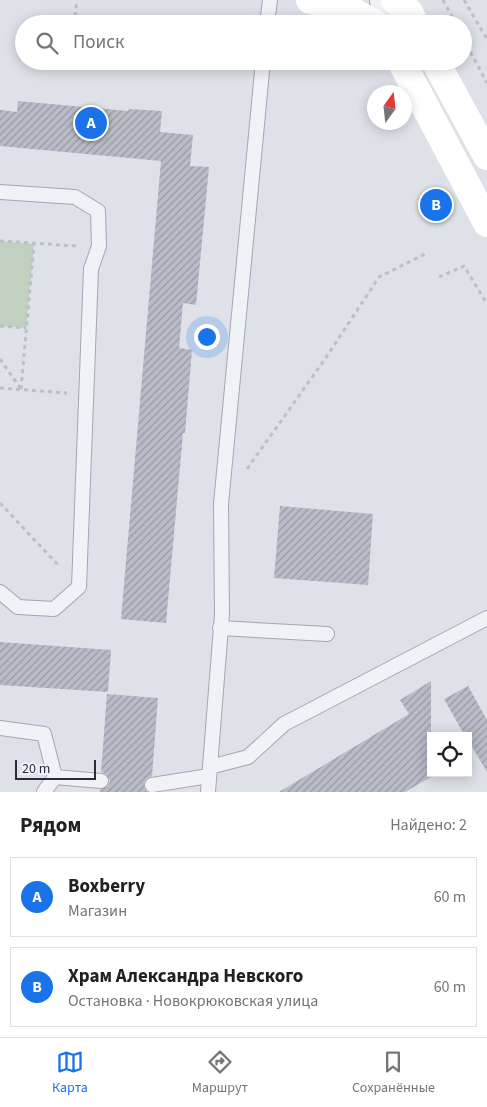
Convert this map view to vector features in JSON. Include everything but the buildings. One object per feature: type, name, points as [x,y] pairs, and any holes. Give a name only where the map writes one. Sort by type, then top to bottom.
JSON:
[{"type":"main road","points":[[323,1],[359,15]]},
{"type":"main road","points":[[406,70],[487,224]]},
{"type":"main road","points":[[441,70],[487,156]]},
{"type":"street","points":[[384,0],[402,12]]},
{"type":"lane","points":[[269,15],[270,0]]},
{"type":"lane","points":[[208,792],[222,614],[222,504],[262,70]]},
{"type":"lane","points":[[0,192],[74,197],[98,212],[98,246],[91,269],[78,587],[54,609],[18,607],[0,592]]},
{"type":"lane","points":[[152,785],[210,771],[248,757],[284,724],[487,618]]},
{"type":"lane","points":[[220,628],[327,634]]},
{"type":"lane","points":[[0,728],[44,734],[55,777]]},
{"type":"lane","points":[[55,777],[101,781]]},
{"type":"lane","points":[[44,792],[55,777]]},
{"type":"path","points":[[75,15],[77,0]]},
{"type":"path","points":[[443,0],[451,15]]},
{"type":"path","points":[[464,0],[487,39]]},
{"type":"path","points":[[472,55],[487,83]]},
{"type":"path","points":[[0,241],[98,246]]},
{"type":"path","points":[[21,389],[34,244]]},
{"type":"path","points":[[222,504],[325,359],[379,277],[427,253]]},
{"type":"path","points":[[439,276],[464,266],[487,304]]},
{"type":"path","points":[[0,326],[26,328]]},
{"type":"path","points":[[0,358],[21,389]]},
{"type":"path","points":[[0,388],[86,395]]},
{"type":"path","points":[[1,506],[78,587]]},
{"type":"green space","points":[[0,241],[34,244],[26,328],[0,326]]},
{"type":"place","name":"Boxberry","points":[[91,123]]},
{"type":"place","name":"Храм Александра Невского","points":[[436,205]]}]
